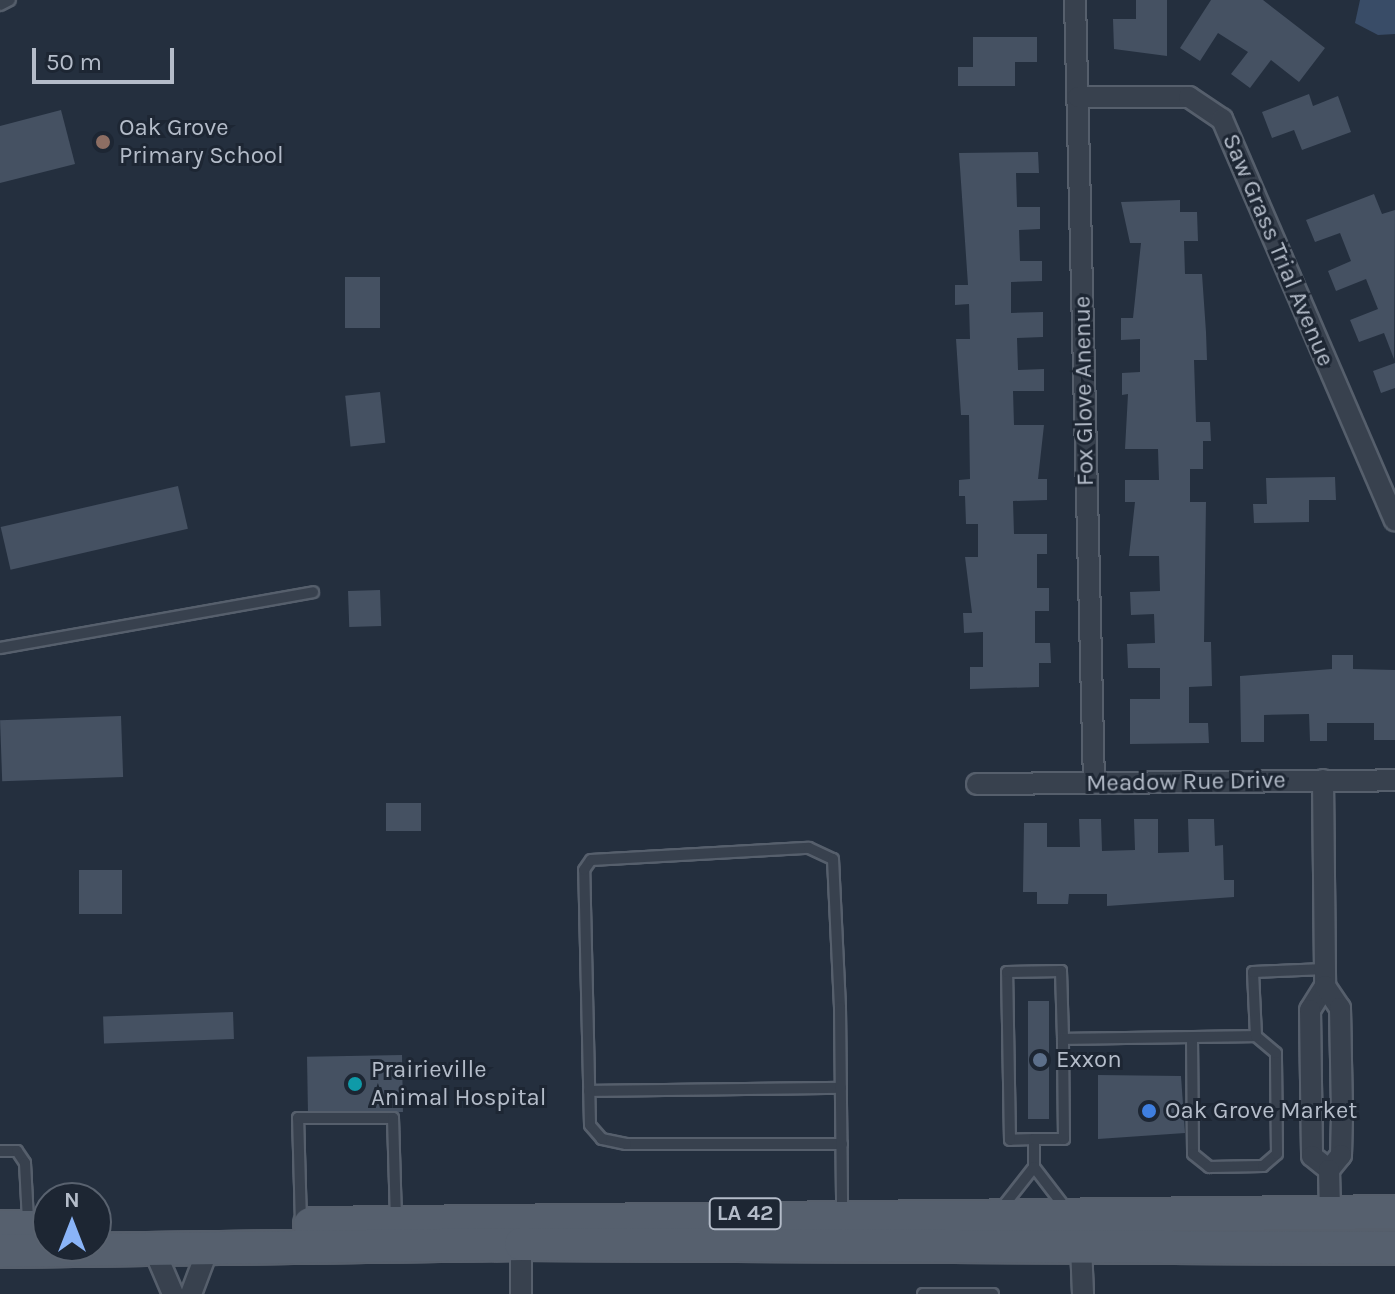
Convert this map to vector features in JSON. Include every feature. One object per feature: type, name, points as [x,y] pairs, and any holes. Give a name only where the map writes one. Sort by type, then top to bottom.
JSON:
[{"type":"main road","points":[[1081,1246],[1097,1229],[1258,1228],[1330,1211]]},
{"type":"main road","name":"LA 42","points":[[112,1226],[301,1225],[842,1213],[1395,1212]]},
{"type":"main road","name":"LA 42","points":[[0,1251],[521,1244],[1395,1248]]},
{"type":"street","name":"Fox Glove Anenue","points":[[1075,0],[1094,783]]},
{"type":"street","name":"Saw Grass Trial Avenue","points":[[1078,97],[1189,97],[1222,119],[1395,520]]},
{"type":"street","points":[[1323,780],[1325,978],[1310,1010],[1312,1156],[1329,1170]]},
{"type":"street","name":"Meadow Rue Drive","points":[[977,784],[1395,780]]},
{"type":"street","points":[[1325,978],[1340,1008],[1342,1085],[1341,1155],[1329,1170],[1330,1211]]},
{"type":"street","points":[[1311,1086],[1342,1085]]},
{"type":"street","points":[[521,1244],[521,1294]]},
{"type":"street","points":[[153,1247],[182,1291],[209,1246]]},
{"type":"street","points":[[1081,1246],[1083,1294]]},
{"type":"lane","points":[[0,5],[10,0]]},
{"type":"lane","points":[[0,648],[313,592]]},
{"type":"lane","points":[[842,1144],[626,1144],[602,1139],[590,1125],[584,870],[591,860],[809,848],[833,859],[841,1088],[842,1144],[842,1213]]},
{"type":"lane","points":[[1061,971],[1064,1139],[1034,1139],[1010,1140],[1007,972],[1061,971]]},
{"type":"lane","points":[[1256,1036],[1253,972],[1325,978]]},
{"type":"lane","points":[[1063,1039],[1256,1036],[1276,1053],[1277,1154],[1263,1166],[1209,1167],[1193,1154],[1192,1037]]},
{"type":"lane","points":[[589,1091],[841,1088]]},
{"type":"lane","points":[[301,1225],[298,1118],[393,1118],[396,1222]]},
{"type":"lane","points":[[1034,1139],[1034,1167],[1068,1212]]},
{"type":"lane","points":[[0,1151],[17,1151],[25,1163],[25,1227]]},
{"type":"lane","points":[[999,1212],[1034,1167]]},
{"type":"lane","points":[[923,1294],[993,1294]]},
{"type":"water","points":[[1360,0],[1395,0],[1395,34],[1378,35],[1355,23]]},
{"type":"building","points":[[1136,0],[1167,0],[1167,56],[1114,49],[1113,19],[1136,19]]},
{"type":"building","points":[[1211,0],[1263,0],[1325,48],[1299,82],[1271,60],[1250,88],[1231,74],[1248,52],[1218,33],[1200,61],[1180,48]]},
{"type":"building","points":[[973,37],[1037,37],[1037,62],[1015,62],[1015,86],[958,86],[958,67],[973,67]]},
{"type":"building","points":[[1309,94],[1313,106],[1338,96],[1351,132],[1302,150],[1294,130],[1272,138],[1262,112]]},
{"type":"building","points":[[61,110],[75,164],[0,183],[0,126]]},
{"type":"building","points":[[1038,152],[1039,173],[1016,173],[1017,207],[1040,207],[1040,229],[1019,230],[1020,261],[1042,261],[1042,281],[1011,282],[1011,313],[1043,312],[1043,337],[1017,338],[1018,370],[1044,369],[1044,391],[1013,391],[1014,425],[1044,425],[1038,479],[1047,479],[1047,500],[1013,501],[1014,534],[1047,534],[1047,554],[1037,554],[1037,588],[1049,588],[1049,611],[1035,611],[1035,643],[1050,643],[1051,663],[1039,663],[1039,687],[970,689],[970,667],[983,667],[983,632],[964,633],[963,613],[972,613],[965,557],[978,557],[978,524],[966,524],[965,496],[959,496],[959,480],[970,479],[969,415],[961,415],[956,339],[970,339],[969,304],[955,305],[955,285],[968,285],[959,153]]},
{"type":"building","points":[[1374,194],[1382,214],[1395,210],[1394,359],[1384,333],[1359,342],[1350,320],[1378,309],[1366,279],[1336,291],[1328,271],[1351,261],[1340,233],[1315,242],[1306,220]]},
{"type":"building","points":[[1180,200],[1180,212],[1197,212],[1198,241],[1184,241],[1185,274],[1202,274],[1206,332],[1207,360],[1194,360],[1196,422],[1210,422],[1211,441],[1203,441],[1203,469],[1190,469],[1190,502],[1206,502],[1204,642],[1211,642],[1212,686],[1189,687],[1189,723],[1208,723],[1209,743],[1130,744],[1130,699],[1160,699],[1160,668],[1128,668],[1127,644],[1155,643],[1154,614],[1131,615],[1130,592],[1160,591],[1159,556],[1129,556],[1135,502],[1125,502],[1125,480],[1159,480],[1158,449],[1125,449],[1128,394],[1122,395],[1122,373],[1140,372],[1140,339],[1121,340],[1121,318],[1133,318],[1141,243],[1130,243],[1121,202]]},
{"type":"building","points":[[345,277],[380,277],[380,328],[345,328]]},
{"type":"building","points":[[1395,363],[1395,388],[1381,393],[1373,371]]},
{"type":"building","points":[[380,392],[385,443],[351,446],[345,396]]},
{"type":"building","points":[[1335,477],[1336,500],[1309,500],[1309,522],[1254,523],[1253,504],[1267,504],[1266,478]]},
{"type":"building","points":[[178,486],[188,529],[11,570],[1,527]]},
{"type":"building","points":[[380,590],[381,626],[349,627],[348,591]]},
{"type":"building","points":[[1332,655],[1353,655],[1353,669],[1395,670],[1395,740],[1374,740],[1374,723],[1327,723],[1327,741],[1310,741],[1309,714],[1264,715],[1264,742],[1241,742],[1240,676],[1332,669]]},
{"type":"building","points":[[121,716],[123,777],[2,781],[0,720]]},
{"type":"building","points":[[386,803],[421,803],[421,831],[386,831]]},
{"type":"building","points":[[1079,819],[1101,819],[1102,851],[1135,850],[1134,819],[1158,819],[1158,853],[1189,852],[1188,819],[1214,819],[1215,846],[1223,845],[1224,880],[1234,880],[1234,897],[1107,906],[1107,894],[1069,894],[1068,904],[1037,904],[1037,892],[1023,892],[1024,823],[1047,823],[1047,847],[1080,847]]},
{"type":"building","points":[[79,870],[122,870],[122,914],[79,914]]},
{"type":"building","name":"Exxon","points":[[1028,1001],[1049,1001],[1049,1119],[1028,1119]]},
{"type":"building","points":[[233,1012],[234,1039],[104,1044],[103,1017]]},
{"type":"building","name":"Prairieville Animal Hospital","points":[[402,1055],[403,1112],[308,1114],[307,1057]]},
{"type":"building","name":"Oak Grove Market","points":[[1098,1075],[1181,1076],[1185,1133],[1098,1139]]},
{"type":"place","name":"Oak Grove Primary School","points":[[103,142]]},
{"type":"place","name":"Exxon","points":[[1040,1060]]},
{"type":"place","name":"Prairieville Animal Hospital","points":[[355,1084]]},
{"type":"place","name":"Oak Grove Market","points":[[1149,1111]]}]
